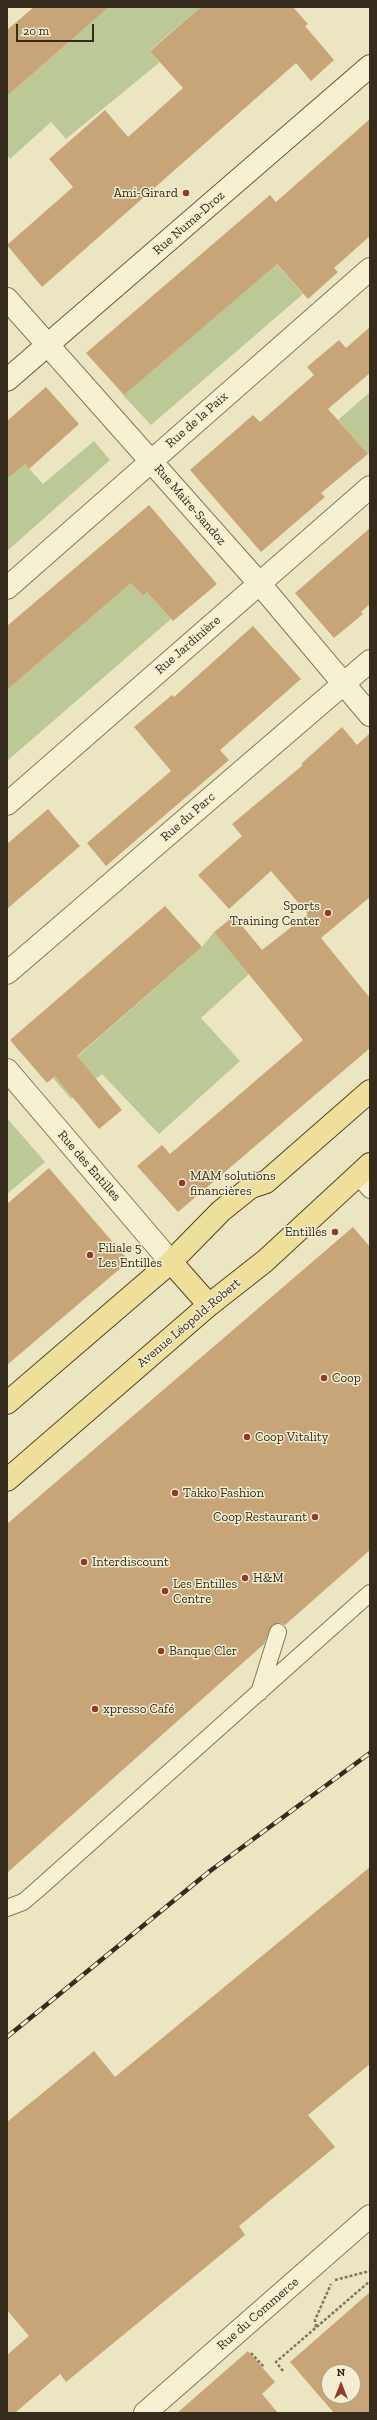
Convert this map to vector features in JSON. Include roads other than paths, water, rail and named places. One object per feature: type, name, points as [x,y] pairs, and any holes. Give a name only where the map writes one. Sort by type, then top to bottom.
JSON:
[{"type":"main road","points":[[7,1403],[171,1262],[221,1212],[251,1187],[266,1182],[370,1091]]},
{"type":"main road","name":"Avenue Léopold-Robert","points":[[7,1480],[208,1305],[265,1261],[366,1176]]},
{"type":"main road","points":[[171,1262],[208,1305]]},
{"type":"street","name":"Rue Numa-Droz","points":[[7,380],[370,66]]},
{"type":"street","name":"Rue de la Paix","points":[[7,588],[370,269]]},
{"type":"street","name":"Rue Maire-Sandoz","points":[[7,299],[259,583],[370,715]]},
{"type":"street","name":"Rue Jardinière","points":[[7,804],[370,486]]},
{"type":"street","name":"Rue du Parc","points":[[7,973],[370,662]]},
{"type":"street","name":"Rue des Entilles","points":[[7,1070],[171,1262]]},
{"type":"street","name":"Rue du Commerce","points":[[145,2413],[370,2216]]},
{"type":"lane","points":[[7,1908],[23,1902],[36,1891],[370,1593]]},
{"type":"lane","points":[[259,1693],[278,1632]]},
{"type":"railway","points":[[7,2037],[210,1871],[370,1753]]},
{"type":"place","name":"Ami-Girard","points":[[186,193]]},
{"type":"place","name":"Sports Training Center","points":[[328,913]]},
{"type":"place","name":"MAM solutions financières","points":[[182,1183]]},
{"type":"place","name":"Entilles","points":[[335,1232]]},
{"type":"place","name":"Filiale 5 Les Entilles","points":[[90,1255]]},
{"type":"place","name":"Coop","points":[[324,1378]]},
{"type":"place","name":"Coop Vitality","points":[[247,1437]]},
{"type":"place","name":"Takko Fashion","points":[[175,1493]]},
{"type":"place","name":"Coop Restaurant","points":[[315,1517]]},
{"type":"place","name":"Interdiscount","points":[[84,1562]]},
{"type":"place","name":"H&M","points":[[245,1578]]},
{"type":"place","name":"Les Entilles Centre","points":[[165,1591]]},
{"type":"place","name":"Banque Cler","points":[[161,1651]]},
{"type":"place","name":"xpresso Café","points":[[95,1709]]}]
